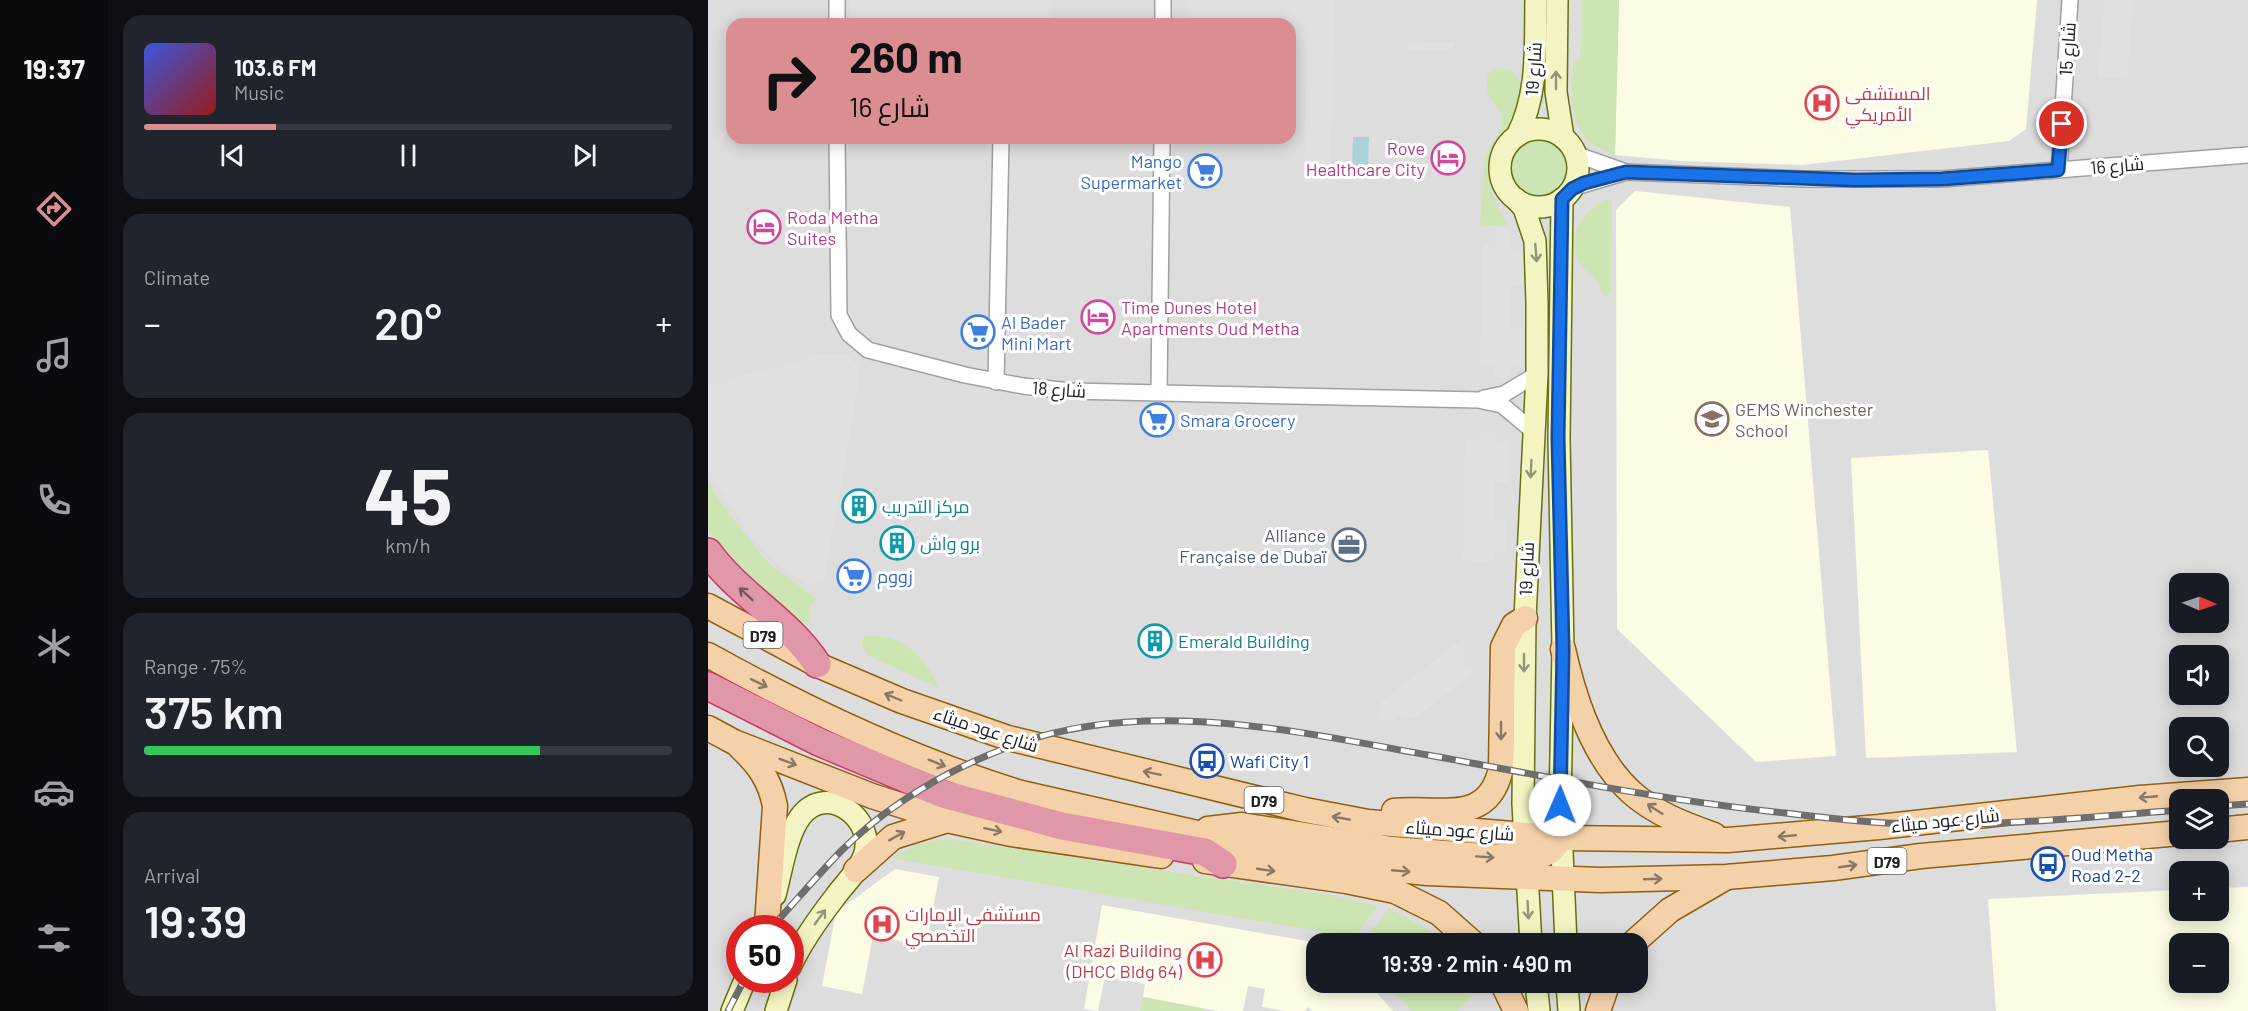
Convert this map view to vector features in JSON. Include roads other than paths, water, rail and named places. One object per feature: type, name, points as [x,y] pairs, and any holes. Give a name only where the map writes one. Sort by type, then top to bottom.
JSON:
[{"type":"highway","points":[[708,552],[742,591],[799,640],[817,664]]},
{"type":"highway","points":[[708,686],[809,738],[943,794],[1062,826],[1205,852],[1223,864]]},
{"type":"main road","name":"شارع 19","points":[[1517,136],[1528,111],[1533,86],[1536,0]]},
{"type":"main road","name":"شارع 19","points":[[1557,0],[1556,92],[1569,145]]},
{"type":"main road","points":[[1541,129],[1569,145],[1578,173],[1567,194],[1552,205],[1539,207],[1516,199],[1503,183],[1501,162],[1509,143],[1517,136],[1541,129]]},
{"type":"main road","name":"شارع 19","points":[[1565,933],[1562,838],[1563,649],[1558,438],[1567,194]]},
{"type":"main road","name":"شارع 19","points":[[1516,199],[1524,208],[1535,241],[1537,374],[1525,618],[1526,856],[1530,933]]},
{"type":"main road","name":"شارع عود ميثاء","points":[[708,606],[817,664],[902,701],[1008,738],[1305,810],[1526,856],[1563,879],[1726,877],[2169,834]]},
{"type":"main road","points":[[1368,822],[1397,811],[1465,810],[1484,802],[1491,794],[1501,768],[1503,646],[1514,625],[1525,618]]},
{"type":"main road","points":[[1563,649],[1582,712],[1600,752],[1632,793],[1658,812],[1728,840]]},
{"type":"main road","name":"شارع عود ميثاء","points":[[708,655],[746,676],[872,736],[986,782],[1021,793],[1272,850],[1353,865],[1426,873],[1526,856],[1562,838],[1728,840],[1879,828],[2140,798],[2248,790]]},
{"type":"main road","points":[[708,728],[734,742],[882,800],[947,820],[1045,840],[1371,885],[1395,891],[1439,913],[1462,933]]},
{"type":"main road","points":[[734,742],[764,773],[772,790],[774,825],[767,915]]},
{"type":"main road","points":[[769,915],[793,832],[801,816],[813,806],[831,802],[848,808],[861,821],[867,838],[864,856],[818,919],[804,943]]},
{"type":"main road","points":[[856,870],[893,837],[908,830],[947,820]]},
{"type":"main road","points":[[2229,829],[2248,827]]},
{"type":"main road","points":[[1644,933],[1670,910],[1726,877]]},
{"type":"main road","points":[[732,1011],[740,993]]},
{"type":"main road","points":[[776,1011],[782,993]]},
{"type":"main road","points":[[1507,993],[1516,1011]]},
{"type":"main road","points":[[1537,993],[1539,1011]]},
{"type":"main road","points":[[1568,993],[1569,1011]]},
{"type":"main road","points":[[1598,1011],[1604,993]]},
{"type":"street","points":[[837,0],[837,18]]},
{"type":"street","points":[[1162,18],[1163,0]]},
{"type":"street","name":"شارع 15","points":[[2058,170],[2070,0]]},
{"type":"street","name":"شارع 18","points":[[837,144],[839,307],[843,324],[849,334],[868,350],[996,382],[1071,391],[1478,400],[1502,405],[1533,431]]},
{"type":"street","points":[[996,382],[1001,144]]},
{"type":"street","points":[[1159,392],[1162,144]]},
{"type":"street","name":"شارع 16","points":[[1569,145],[1626,172]]},
{"type":"street","name":"شارع 16","points":[[1567,194],[1598,178],[1626,172],[1744,178],[1942,179],[2248,155]]},
{"type":"street","name":"شارع 18","points":[[1478,400],[1504,394],[1537,374]]},
{"type":"water","points":[[1353,137],[1369,137],[1368,173],[1352,173]]},
{"type":"railway","points":[[783,915],[841,851],[860,834],[900,803],[943,777],[1011,746],[1063,731],[1116,723],[1170,721],[1225,723],[1279,730],[1655,796],[1816,817],[1911,824],[1978,824],[2169,811]]},
{"type":"railway","points":[[2229,805],[2248,804]]},
{"type":"railway","points":[[728,1011],[737,993]]},
{"type":"place","name":"المستشفى الأمريكي","points":[[1822,103]]},
{"type":"place","name":"Rove Healthcare City","points":[[1448,158]]},
{"type":"place","name":"Mango Supermarket","points":[[1205,171]]},
{"type":"place","name":"Roda Metha Suites","points":[[764,227]]},
{"type":"place","name":"Time Dunes Hotel Apartments Oud Metha","points":[[1098,317]]},
{"type":"place","name":"Al Bader Mini Mart","points":[[978,332]]},
{"type":"place","name":"GEMS Winchester School","points":[[1712,419]]},
{"type":"place","name":"Smara Grocery","points":[[1157,420]]},
{"type":"place","name":"مركز التدريب","points":[[859,506]]},
{"type":"place","name":"برو واش","points":[[897,543]]},
{"type":"place","name":"Alliance Française de Dubaï","points":[[1349,545]]},
{"type":"place","name":"زووم","points":[[854,576]]},
{"type":"place","name":"Emerald Building","points":[[1155,641]]},
{"type":"place","name":"Wafi City 1","points":[[1207,761]]},
{"type":"place","name":"Oud Metha Road 2-2","points":[[2048,864]]},
{"type":"place","name":"مستشفى الإمارات التخصصي","points":[[882,924]]},
{"type":"place","name":"Al Razi Building (DHCC Bldg 64)","points":[[1205,960]]}]
